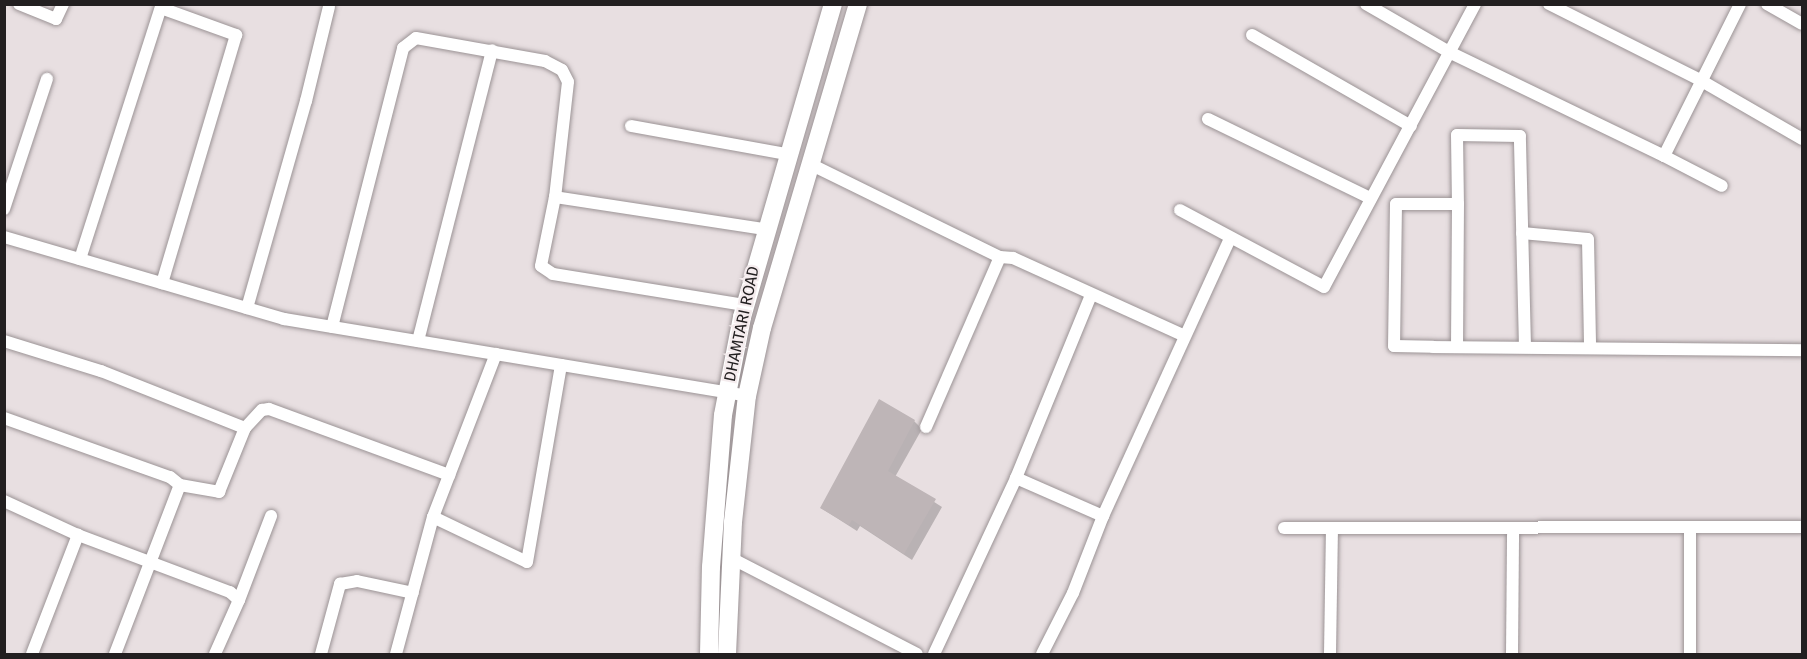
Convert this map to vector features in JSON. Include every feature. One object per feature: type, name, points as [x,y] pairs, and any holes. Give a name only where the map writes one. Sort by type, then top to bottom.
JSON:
[{"type":"main road","name":"DHAMTARI ROAD","points":[[709,654],[711,567],[728,393],[745,305],[764,229],[833,4]]},
{"type":"main road","points":[[728,654],[731,558],[747,396],[762,328],[858,4]]},
{"type":"street","points":[[19,4],[56,19],[63,4]]},
{"type":"street","points":[[1366,4],[1449,52],[1722,186]]},
{"type":"street","points":[[1180,210],[1324,287],[1475,4]]},
{"type":"street","points":[[1550,4],[1700,80],[1803,139]]},
{"type":"street","points":[[1664,156],[1740,4]]},
{"type":"street","points":[[1767,4],[1803,24]]},
{"type":"street","points":[[80,259],[162,6],[236,35],[162,283]]},
{"type":"street","points":[[247,308],[306,101],[328,7]]},
{"type":"street","points":[[1252,35],[1411,126]]},
{"type":"street","points":[[332,327],[403,48],[416,38],[545,60],[562,70],[568,82],[555,197],[541,266],[553,274],[745,305]]},
{"type":"street","points":[[418,341],[492,50]]},
{"type":"street","points":[[4,209],[47,79]]},
{"type":"street","points":[[1208,119],[1370,198]]},
{"type":"street","points":[[631,126],[787,154]]},
{"type":"street","points":[[1457,347],[1457,135],[1520,136],[1525,348]]},
{"type":"street","points":[[810,164],[999,256],[1013,258],[1183,335]]},
{"type":"street","points":[[555,197],[764,229]]},
{"type":"street","points":[[1458,204],[1396,204],[1393,263],[1394,346],[1803,350]]},
{"type":"street","points":[[1522,233],[1588,239],[1590,348]]},
{"type":"street","points":[[4,237],[247,308],[332,327],[747,396]]},
{"type":"street","points":[[1042,654],[1073,593],[1103,516],[1183,335],[1230,238]]},
{"type":"street","points":[[926,427],[999,256]]},
{"type":"street","points":[[933,654],[1016,478],[1091,295]]},
{"type":"street","points":[[4,341],[101,371],[245,428]]},
{"type":"street","points":[[396,654],[433,517],[495,354]]},
{"type":"street","points":[[433,517],[527,562],[561,365]]},
{"type":"street","points":[[4,418],[170,477],[180,485],[219,492],[245,428],[262,410],[269,409],[449,475]]},
{"type":"street","points":[[1016,478],[1103,516]]},
{"type":"street","points":[[115,654],[153,562],[180,485]]},
{"type":"street","points":[[4,501],[78,535],[230,591],[239,600]]},
{"type":"street","points":[[215,654],[239,600],[271,516]]},
{"type":"street","points":[[1284,528],[1803,528]]},
{"type":"street","points":[[1330,654],[1332,528]]},
{"type":"street","points":[[1512,654],[1513,528]]},
{"type":"street","points":[[1690,528],[1690,654]]},
{"type":"street","points":[[32,654],[78,535]]},
{"type":"street","points":[[731,558],[917,654]]},
{"type":"street","points":[[321,654],[340,584],[357,580],[412,593]]},
{"type":"building","points":[[879,399],[915,420],[888,471],[936,499],[904,554],[852,520],[849,525],[820,508]]}]
